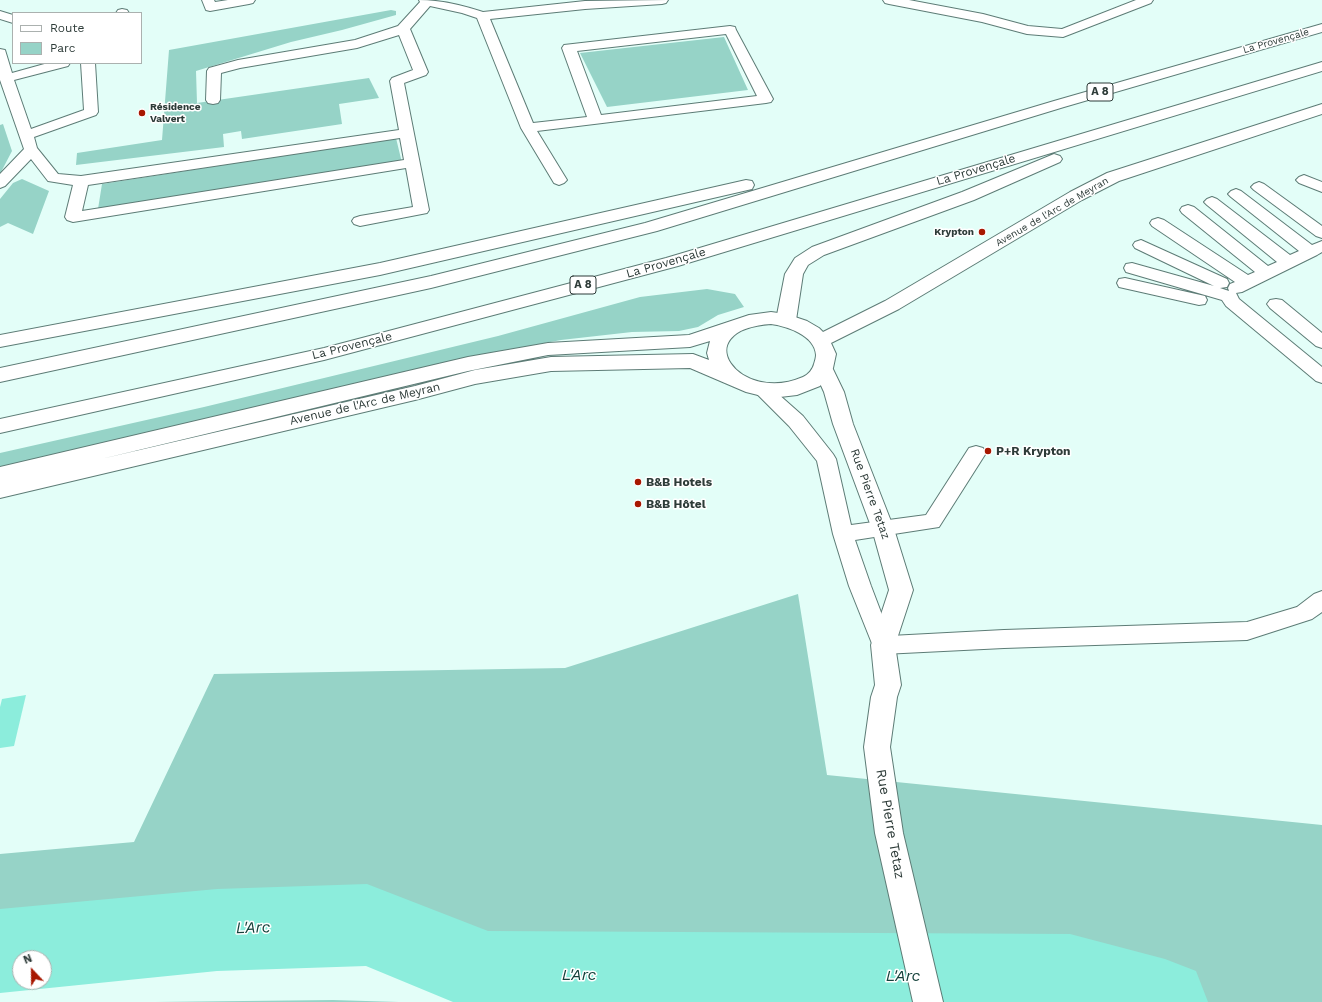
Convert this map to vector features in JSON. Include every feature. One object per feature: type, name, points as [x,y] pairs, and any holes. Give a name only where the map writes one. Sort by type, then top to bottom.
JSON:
[{"type":"main road","name":"La Provençale","points":[[0,376],[431,282],[652,227],[1059,104],[1322,28]]},
{"type":"main road","name":"La Provençale","points":[[0,426],[324,354],[672,262],[1322,66]]},
{"type":"main road","name":"Avenue de l'Arc de Meyran","points":[[0,475],[468,364],[548,350],[582,346],[690,340],[730,328],[742,322],[771,318],[786,320],[800,325],[812,332],[820,341],[892,305],[1076,196],[1113,177],[1322,110]]},
{"type":"main road","points":[[786,320],[794,274],[801,262],[818,251],[968,196],[1157,115]]},
{"type":"main road","points":[[0,341],[380,269],[693,196],[879,159]]},
{"type":"main road","name":"Avenue de l'Arc de Meyran","points":[[730,328],[721,337],[717,347],[717,358],[722,369],[732,378]]},
{"type":"main road","points":[[820,341],[826,354],[823,368]]},
{"type":"main road","name":"Avenue de l'Arc de Meyran","points":[[0,490],[475,378],[551,364],[693,361],[732,378],[746,386],[780,390],[797,388],[813,381],[823,368]]},
{"type":"main road","name":"Rue Pierre Tetaz","points":[[823,368],[834,392],[843,424],[883,529],[901,590],[882,646],[887,668],[888,685],[884,697],[877,748],[889,833],[928,1002]]},
{"type":"lane","points":[[208,0],[210,7],[249,0]]},
{"type":"lane","points":[[213,100],[214,71],[238,64],[357,44],[403,29],[426,1],[465,10],[482,16],[585,5],[662,0]]},
{"type":"lane","points":[[889,0],[983,18],[1027,30],[1063,33],[1147,0]]},
{"type":"lane","points":[[0,15],[12,19]]},
{"type":"lane","points":[[482,16],[528,128],[559,180]]},
{"type":"lane","points":[[360,221],[421,210],[397,81],[421,72],[403,29]]},
{"type":"lane","points":[[528,128],[766,99],[730,30],[569,48],[595,119]]},
{"type":"lane","points":[[0,53],[9,89],[31,150],[53,178],[81,181],[407,133]]},
{"type":"lane","points":[[7,78],[59,64]]},
{"type":"lane","points":[[26,135],[91,112],[88,64]]},
{"type":"lane","points":[[0,183],[31,150]]},
{"type":"lane","points":[[81,181],[73,217],[412,163]]},
{"type":"lane","points":[[1314,175],[1322,187]]},
{"type":"lane","points":[[1259,187],[1322,233]]},
{"type":"lane","points":[[1236,194],[1316,249]]},
{"type":"lane","points":[[1212,202],[1288,262]]},
{"type":"lane","points":[[1188,210],[1266,273]]},
{"type":"lane","points":[[1158,223],[1236,292],[1322,377]]},
{"type":"lane","points":[[1141,245],[1236,292]]},
{"type":"lane","points":[[1126,283],[1214,303],[1236,292],[1266,273],[1316,249]]},
{"type":"lane","points":[[1132,268],[1236,292]]},
{"type":"lane","points":[[1276,304],[1322,342]]},
{"type":"lane","name":"Rue Pierre Tetaz","points":[[762,389],[796,421],[826,459],[843,534],[882,646]]},
{"type":"lane","points":[[843,534],[932,522],[976,453]]},
{"type":"lane","points":[[882,646],[996,640],[1248,631],[1304,613],[1322,600]]},
{"type":"green space","points":[[391,10],[396,11],[396,15],[291,42],[196,71],[197,103],[369,78],[379,98],[339,104],[342,124],[242,139],[241,131],[223,134],[224,147],[76,165],[77,153],[162,140],[169,50]]},
{"type":"green space","points":[[724,37],[748,90],[607,107],[580,53]]},
{"type":"green space","points":[[3,124],[12,151],[0,174],[0,125]]},
{"type":"green space","points":[[396,138],[402,163],[98,209],[102,184]]},
{"type":"green space","points":[[22,179],[49,191],[33,234],[8,223],[0,227],[0,199],[13,183]]},
{"type":"green space","points":[[707,289],[735,294],[744,307],[718,315],[698,327],[679,331],[632,332],[561,340],[492,353],[0,467],[0,453],[204,407],[498,336],[640,297]]},
{"type":"green space","points":[[798,594],[827,775],[1322,825],[1322,1002],[1165,1002],[1069,977],[488,974],[367,925],[51,950],[12,950],[12,953],[0,954],[0,854],[134,842],[214,674],[565,668]]},
{"type":"green space","points":[[333,1000],[399,1002],[155,1002]]},
{"type":"shaded area","points":[[26,695],[14,746],[0,748],[0,707],[2,699]]},
{"type":"waterway","name":"L'Arc","points":[[0,951],[217,930],[367,925],[488,974],[1070,977],[1165,1002]]},
{"type":"place","name":"Résidence Valvert","points":[[142,113]]},
{"type":"place","name":"Krypton","points":[[982,232]]},
{"type":"place","name":"P+R Krypton","points":[[988,451]]},
{"type":"place","name":"B&B Hotels","points":[[638,482]]},
{"type":"place","name":"B&B Hôtel","points":[[638,504]]}]
